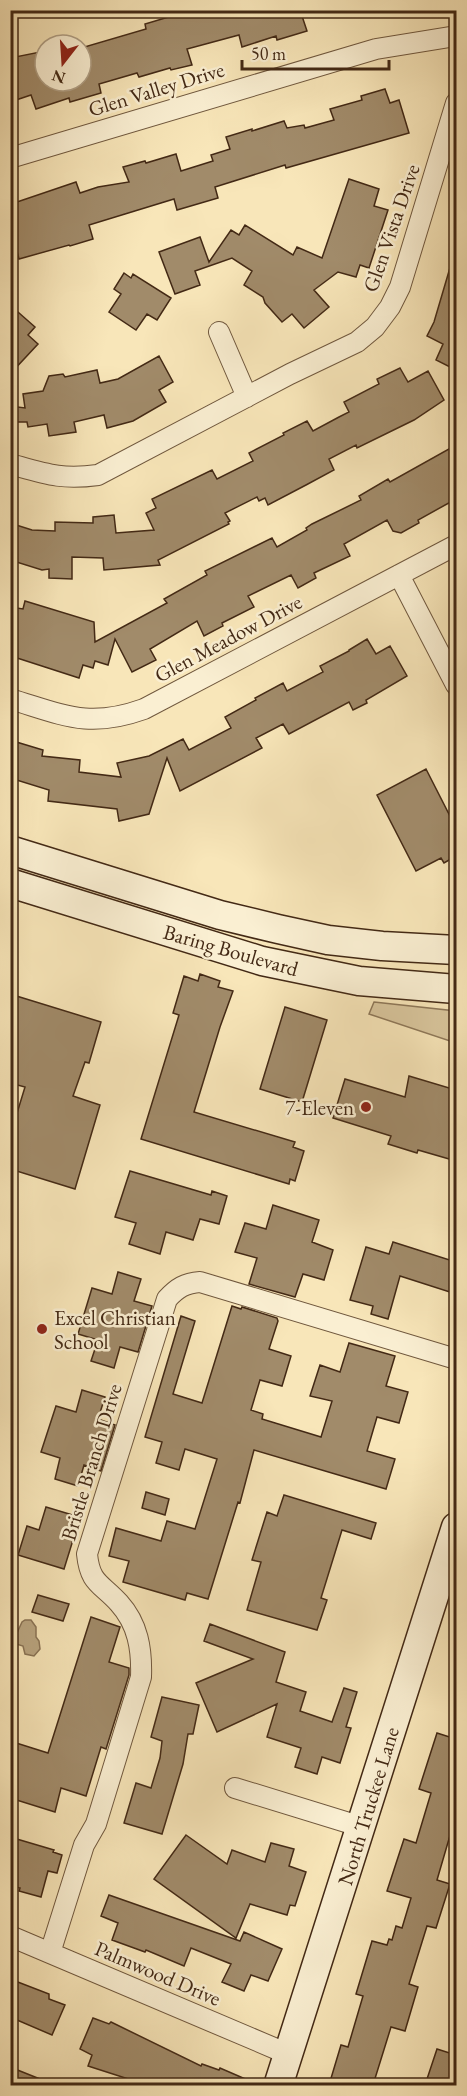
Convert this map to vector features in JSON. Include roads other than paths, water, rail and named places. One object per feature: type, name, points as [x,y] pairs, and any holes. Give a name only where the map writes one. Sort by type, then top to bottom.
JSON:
[{"type":"main road","name":"Baring Boulevard","points":[[10,850],[220,915],[278,929],[328,940],[456,950]]},
{"type":"main road","name":"Baring Boulevard","points":[[10,883],[262,961],[368,982],[456,989]]},
{"type":"main road","name":"North Truckee Lane","points":[[278,2085],[456,1527]]},
{"type":"street","name":"Glen Valley Drive","points":[[10,158],[376,49],[456,36]]},
{"type":"street","name":"Glen Vista Drive","points":[[10,464],[53,477],[76,478],[98,475],[357,342],[375,327],[390,308],[400,286],[456,103]]},
{"type":"street","points":[[219,332],[247,397]]},
{"type":"street","name":"Glen Meadow Drive","points":[[10,699],[75,718],[98,720],[122,717],[144,709],[456,544]]},
{"type":"street","points":[[399,575],[456,685]]},
{"type":"street","name":"Bristle Branch Drive","points":[[50,1953],[84,1845],[96,1824],[141,1677],[142,1656],[131,1620],[119,1603],[94,1581],[88,1568],[87,1554],[166,1299],[176,1289],[188,1283],[200,1281],[456,1359]]},
{"type":"street","points":[[235,1788],[362,1827]]},
{"type":"street","name":"Palmwood Drive","points":[[10,1936],[288,2054]]},
{"type":"place","name":"7-Eleven","points":[[366,1107]]},
{"type":"place","name":"Excel Christian School","points":[[42,1329]]}]
